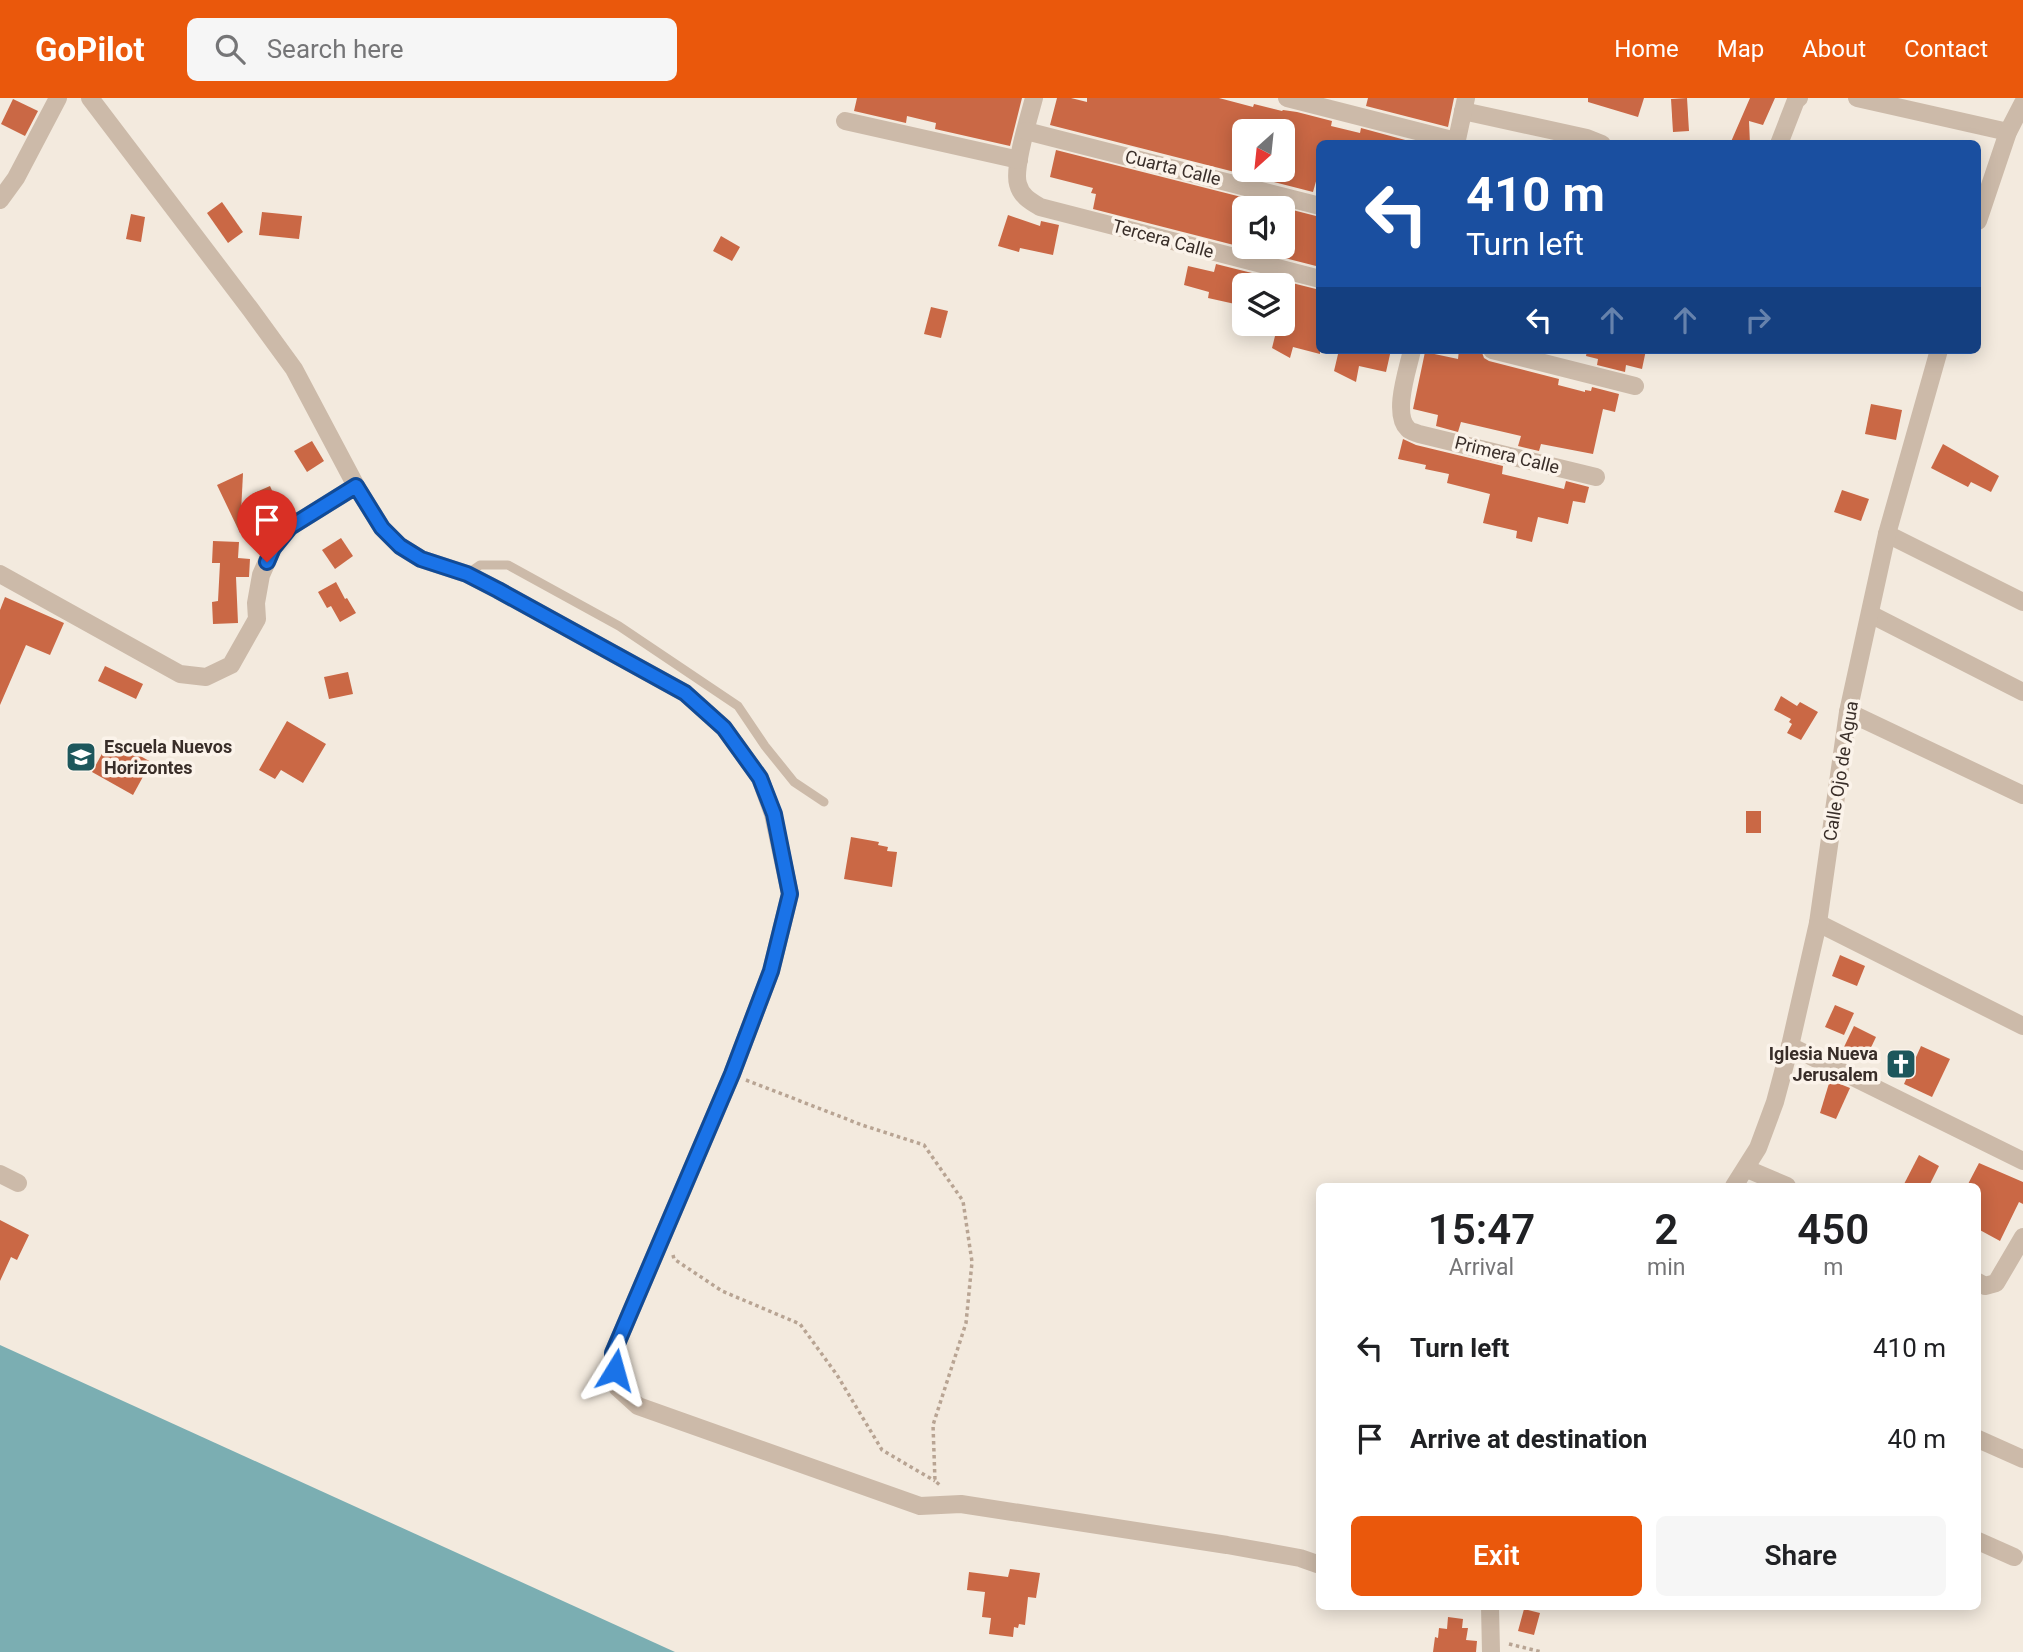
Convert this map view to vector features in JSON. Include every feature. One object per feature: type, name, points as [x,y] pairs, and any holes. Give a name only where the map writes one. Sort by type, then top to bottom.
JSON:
[{"type":"street","points":[[0,201],[16,178],[58,98]]},
{"type":"street","points":[[90,98],[294,369],[356,486],[382,528],[400,546],[421,559],[467,574],[685,693],[724,728],[760,778],[774,814],[790,894],[771,971],[732,1074],[613,1353],[617,1387],[638,1406],[920,1506],[961,1504],[1227,1545],[1300,1558],[1316,1564]]},
{"type":"street","points":[[845,121],[1019,160],[1034,98]]},
{"type":"street","points":[[1287,98],[1448,140]]},
{"type":"street","points":[[1781,140],[1799,98]]},
{"type":"street","points":[[1857,98],[2008,132]]},
{"type":"street","points":[[1981,212],[2008,132],[2023,103]]},
{"type":"street","points":[[1456,140],[1465,105],[1592,140]]},
{"type":"street","name":"Cuarta Calle","points":[[1026,131],[1316,205]]},
{"type":"street","name":"Tercera Calle","points":[[1019,160],[1017,182],[1023,194],[1040,207],[1316,278]]},
{"type":"street","name":"Primera Calle","points":[[1411,354],[1401,402],[1402,418],[1408,429],[1419,434],[1596,477]]},
{"type":"street","points":[[1508,354],[1634,386]]},
{"type":"street","name":"Calle Ojo de Agua","points":[[1736,1183],[1758,1148],[1775,1102],[1790,1046],[1818,923],[1848,712],[1887,534],[1938,354]]},
{"type":"street","points":[[0,574],[180,674],[206,677],[231,665],[257,619],[256,603],[261,575],[273,548],[290,527],[356,486]]},
{"type":"street","points":[[1887,534],[2023,602]]},
{"type":"street","points":[[1870,614],[2023,692]]},
{"type":"street","points":[[1848,712],[2023,794]]},
{"type":"street","points":[[1818,923],[2023,1027]]},
{"type":"street","points":[[1790,1046],[2023,1161]]},
{"type":"street","points":[[1747,1169],[1780,1183]]},
{"type":"street","points":[[0,1174],[18,1183]]},
{"type":"street","points":[[1981,1284],[1985,1286],[1996,1283],[2023,1237]]},
{"type":"street","points":[[1981,1440],[2023,1459]]},
{"type":"street","points":[[1981,1542],[2014,1557]]},
{"type":"street","points":[[1490,1610],[1491,1646]]},
{"type":"lane","points":[[467,574],[480,565],[508,565],[620,625],[738,706],[794,782],[824,802]]},
{"type":"path","points":[[732,1074],[862,1125],[924,1145],[963,1201],[972,1262],[971,1274],[966,1323],[933,1425],[935,1481]]},
{"type":"path","points":[[666,1229],[674,1259],[722,1291],[800,1324],[837,1375],[882,1450],[935,1481],[961,1504]]},
{"type":"path","points":[[1491,1646],[1542,1652]]},
{"type":"water","points":[[0,1345],[675,1652],[0,1652]]},
{"type":"building","points":[[857,98],[1022,98],[1010,146],[935,129],[936,123],[907,116],[906,123],[854,111]]},
{"type":"building","points":[[1057,98],[1087,102],[1087,98],[1219,98],[1253,107],[1254,104],[1297,112],[1332,121],[1331,126],[1360,133],[1361,128],[1405,140],[1316,140],[1316,181],[1313,192],[1274,182],[1295,182],[1295,119],[1232,119],[1232,171],[1050,125]]},
{"type":"building","points":[[1368,98],[1454,98],[1448,127],[1366,106]]},
{"type":"building","points":[[1588,98],[1644,98],[1638,117],[1588,102]]},
{"type":"building","points":[[1687,98],[1689,131],[1673,132],[1671,99]]},
{"type":"building","points":[[1750,98],[1775,98],[1763,125],[1749,121],[1750,140],[1732,140]]},
{"type":"building","points":[[13,99],[38,111],[25,136],[1,124]]},
{"type":"building","points":[[1056,150],[1237,196],[1232,196],[1232,245],[1093,209],[1096,194],[1091,193],[1093,188],[1050,177]]},
{"type":"building","points":[[222,202],[243,232],[228,243],[207,213]]},
{"type":"building","points":[[1295,211],[1316,216],[1316,266],[1289,259],[1295,259]]},
{"type":"building","points":[[262,212],[302,216],[299,239],[259,235]]},
{"type":"building","points":[[131,214],[145,217],[141,242],[126,239]]},
{"type":"building","points":[[1008,215],[1040,226],[1041,221],[1059,225],[1053,255],[1020,248],[1019,252],[998,246]]},
{"type":"building","points":[[721,236],[740,247],[732,261],[713,251]]},
{"type":"building","points":[[1216,264],[1252,273],[1232,273],[1232,303],[1208,298],[1209,292],[1184,285],[1188,266],[1214,272]]},
{"type":"building","points":[[1295,284],[1316,289],[1316,353],[1293,347],[1290,358],[1272,348],[1275,336],[1295,336]]},
{"type":"building","points":[[931,307],[948,311],[941,338],[924,334]]},
{"type":"building","points":[[1338,354],[1390,354],[1386,372],[1359,366],[1356,382],[1334,371]]},
{"type":"building","points":[[1425,354],[1458,359],[1459,354],[1482,354],[1489,361],[1559,379],[1558,385],[1585,392],[1591,391],[1592,387],[1619,394],[1615,412],[1603,409],[1593,454],[1541,444],[1539,451],[1518,446],[1521,436],[1461,422],[1458,432],[1436,426],[1438,415],[1413,409]]},
{"type":"building","points":[[1645,354],[1642,369],[1626,365],[1625,372],[1597,365],[1598,359],[1586,356]]},
{"type":"building","points":[[1871,404],[1902,410],[1896,440],[1865,434]]},
{"type":"building","points":[[1403,439],[1416,445],[1503,466],[1502,474],[1564,489],[1566,481],[1589,487],[1585,503],[1573,501],[1568,524],[1538,517],[1532,542],[1516,538],[1517,531],[1483,523],[1490,494],[1447,483],[1449,474],[1425,469],[1426,465],[1398,459]]},
{"type":"building","points":[[312,441],[324,461],[307,472],[294,451]]},
{"type":"building","points":[[1943,444],[1999,476],[1991,492],[1971,482],[1968,487],[1931,468]]},
{"type":"building","points":[[243,473],[240,533],[217,485]]},
{"type":"building","points":[[270,486],[281,510],[263,518],[252,494]]},
{"type":"building","points":[[1842,490],[1869,499],[1861,521],[1834,512]]},
{"type":"building","points":[[341,538],[353,556],[335,569],[322,550]]},
{"type":"building","points":[[213,541],[239,542],[238,558],[250,559],[249,577],[236,577],[238,623],[213,624],[212,602],[218,601],[220,563],[212,563]]},
{"type":"building","points":[[336,582],[356,613],[340,622],[331,606],[327,608],[318,592]]},
{"type":"building","points":[[5,597],[64,623],[50,655],[26,645],[0,705],[0,610]]},
{"type":"building","points":[[105,666],[143,684],[136,699],[98,681]]},
{"type":"building","points":[[348,672],[353,694],[329,699],[324,677]]},
{"type":"building","points":[[1781,696],[1797,706],[1800,702],[1818,712],[1801,740],[1787,733],[1792,724],[1789,722],[1791,719],[1774,710]]},
{"type":"building","points":[[287,721],[326,744],[303,783],[281,770],[275,779],[259,770]]},
{"type":"building","points":[[110,739],[151,762],[133,795],[92,772]]},
{"type":"building","points":[[1746,811],[1761,811],[1761,833],[1746,833]]},
{"type":"building","points":[[851,837],[879,842],[878,845],[888,847],[887,851],[897,852],[892,887],[844,879]]},
{"type":"building","points":[[1840,955],[1865,966],[1857,986],[1832,976]]},
{"type":"building","points":[[1835,1005],[1854,1013],[1844,1035],[1825,1027]]},
{"type":"building","points":[[1854,1026],[1876,1037],[1866,1058],[1844,1047]]},
{"type":"building","points":[[1921,1046],[1950,1059],[1932,1097],[1904,1084]]},
{"type":"building","points":[[1830,1080],[1850,1088],[1836,1119],[1820,1113]]},
{"type":"building","points":[[1919,1155],[1939,1166],[1930,1183],[1905,1183]]},
{"type":"building","points":[[1979,1163],[2023,1182],[2023,1204],[2019,1202],[2000,1241],[1981,1231],[1981,1183],[1969,1183]]},
{"type":"building","points":[[0,1220],[29,1235],[17,1260],[11,1257],[0,1281]]},
{"type":"building","points":[[1010,1569],[1040,1573],[1036,1598],[1028,1597],[1025,1625],[1014,1627],[1013,1637],[989,1634],[991,1618],[982,1617],[985,1592],[967,1590],[969,1572],[1008,1577]]},
{"type":"building","points":[[1524,1610],[1540,1613],[1534,1635],[1518,1631]]},
{"type":"building","points":[[1448,1617],[1463,1619],[1462,1628],[1468,1628],[1466,1640],[1477,1641],[1476,1652],[1433,1652],[1435,1637],[1438,1638],[1439,1628],[1447,1629]]},
{"type":"place","name":"Escuela Nuevos Horizontes","points":[[81,757]]},
{"type":"place","name":"Iglesia Nueva Jerusalem","points":[[1901,1064]]},
{"type":"route","points":[[267,562],[273,548],[290,527],[356,486],[382,528],[400,546],[421,559],[467,574],[685,693],[724,728],[760,778],[774,814],[790,894],[771,971],[732,1074],[613,1353],[615,1370]]}]
